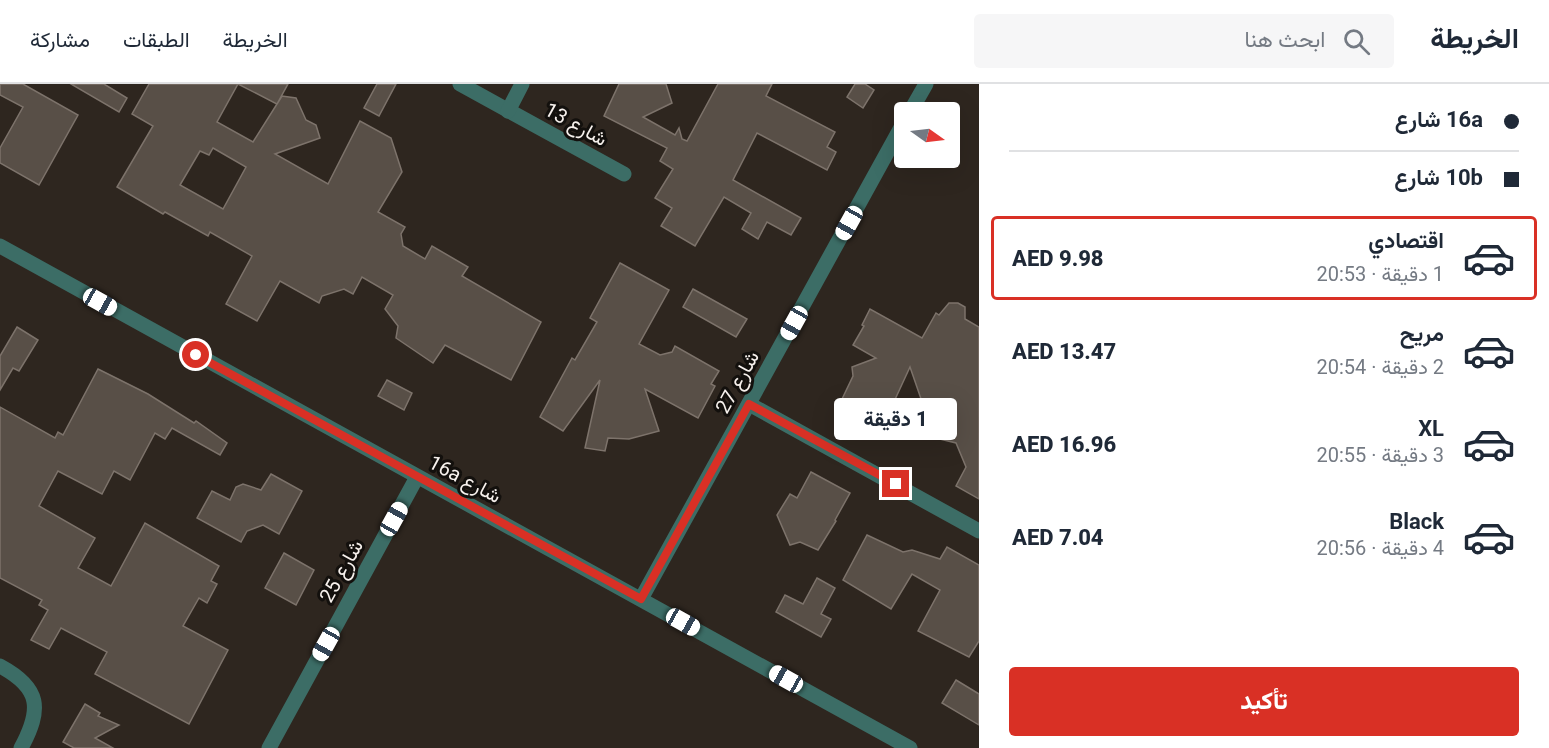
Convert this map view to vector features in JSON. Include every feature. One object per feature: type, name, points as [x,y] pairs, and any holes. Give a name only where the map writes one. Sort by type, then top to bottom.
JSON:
[{"type":"street","name":"شارع 13","points":[[460,84],[624,174]]},
{"type":"street","points":[[508,111],[522,84]]},
{"type":"street","points":[[916,102],[926,84]]},
{"type":"street","name":"شارع 27","points":[[641,599],[894,140]]},
{"type":"street","name":"16a شارع","points":[[0,246],[910,748]]},
{"type":"street","points":[[749,404],[979,531]]},
{"type":"street","name":"شارع 25","points":[[268,748],[417,477]]},
{"type":"street","points":[[0,666],[20,677],[30,690],[35,706],[34,723],[21,748]]},
{"type":"building","points":[[0,84],[23,84],[78,115],[39,185],[0,163],[0,148],[23,107],[0,95]]},
{"type":"building","points":[[71,84],[104,84],[127,98],[119,112]]},
{"type":"building","points":[[149,84],[238,84],[217,122],[253,142],[282,96],[296,98],[306,120],[316,125],[320,138],[275,154],[328,184],[360,121],[391,138],[402,172],[378,212],[405,227],[401,234],[403,246],[425,259],[432,246],[468,267],[462,276],[541,322],[511,380],[445,345],[433,363],[396,338],[398,326],[385,309],[393,295],[362,277],[353,294],[344,289],[322,296],[319,303],[280,281],[257,321],[226,304],[252,256],[210,232],[208,236],[165,212],[163,214],[117,187],[153,126],[132,114]],"holes":[[[213,148],[246,167],[223,209],[180,185],[200,151],[209,155]]]},
{"type":"building","points":[[238,84],[288,84],[277,104]]},
{"type":"building","points":[[377,84],[396,84],[379,116],[364,108]]},
{"type":"building","points":[[619,84],[666,84],[672,103],[643,117],[675,135],[679,128],[682,139],[687,141],[718,84],[772,84],[766,96],[835,132],[827,147],[836,152],[827,170],[757,133],[733,180],[801,218],[791,235],[767,222],[758,239],[742,229],[751,213],[724,197],[695,246],[661,226],[672,208],[655,198],[673,169],[660,161],[667,148],[604,116]]},
{"type":"building","points":[[855,84],[865,84],[874,90],[863,108],[847,97]]},
{"type":"building","points":[[620,263],[669,290],[639,344],[660,355],[672,352],[675,346],[719,371],[711,384],[715,386],[698,418],[645,389],[659,431],[629,439],[608,438],[605,451],[585,448],[600,380],[563,431],[540,417],[572,358],[575,360],[597,322],[590,318]]},
{"type":"building","points":[[693,289],[747,319],[736,337],[683,307]]},
{"type":"building","points":[[949,303],[958,303],[965,307],[965,319],[979,327],[979,499],[956,486],[966,467],[956,443],[928,436],[923,421],[928,419],[910,367],[880,432],[848,414],[838,416],[835,402],[842,399],[853,376],[852,367],[876,358],[853,345],[864,326],[862,325],[870,309],[922,338],[936,313],[939,315]]},
{"type":"building","points":[[17,327],[38,340],[19,371],[13,368],[0,390],[0,356]]},
{"type":"building","points":[[98,369],[148,394],[194,423],[196,421],[227,443],[220,455],[172,428],[165,439],[155,433],[130,480],[114,471],[102,494],[58,471],[39,506],[95,538],[78,568],[111,586],[145,523],[219,566],[211,581],[217,584],[207,603],[199,598],[183,626],[228,650],[189,724],[95,674],[107,652],[61,628],[49,649],[31,640],[48,610],[39,605],[42,600],[0,578],[0,407],[55,438],[58,432],[63,435]]},
{"type":"building","points":[[387,380],[412,393],[404,410],[378,396]]},
{"type":"building","points":[[811,472],[850,493],[818,550],[800,542],[790,545],[777,515],[790,494],[797,498]]},
{"type":"building","points":[[271,474],[302,491],[279,534],[263,525],[247,531],[241,542],[197,518],[212,491],[230,500],[236,487],[243,484],[261,490]]},
{"type":"building","points":[[867,535],[903,552],[912,550],[940,559],[947,547],[979,565],[979,641],[969,657],[918,631],[940,590],[912,574],[891,609],[843,580]]},
{"type":"building","points":[[284,553],[314,570],[296,605],[265,588]]},
{"type":"building","points":[[817,578],[835,588],[821,614],[831,619],[821,637],[776,612],[785,595],[803,604]]},
{"type":"building","points":[[956,680],[979,694],[979,725],[942,703]]},
{"type":"building","points":[[85,704],[100,713],[98,716],[119,725],[95,738],[113,748],[74,748],[63,742]]},
{"type":"route","points":[[196,355],[641,599],[749,404],[896,484]]}]
